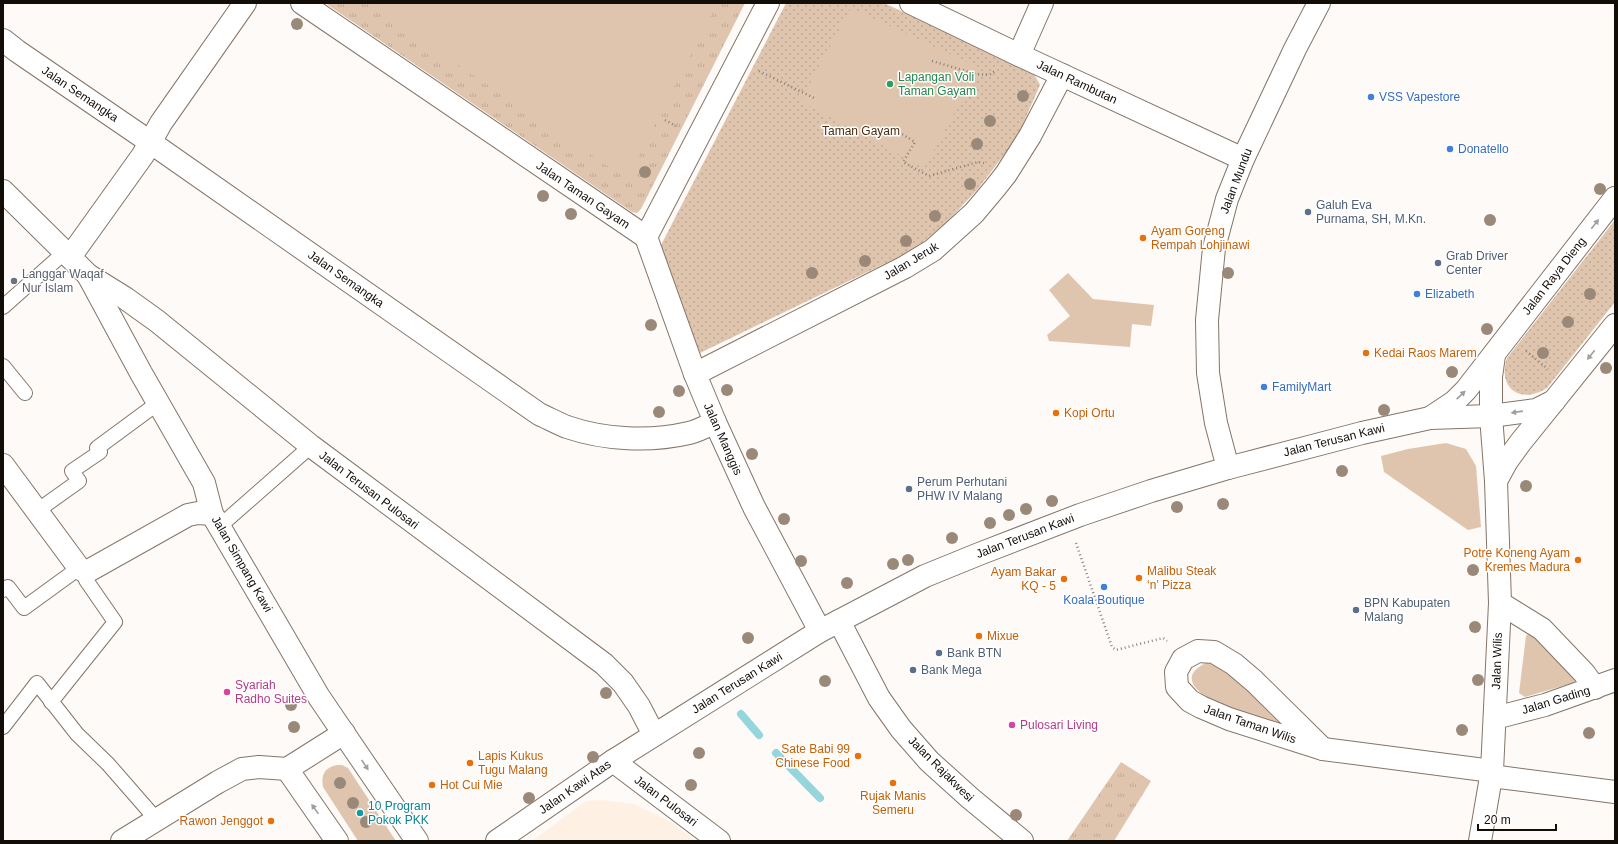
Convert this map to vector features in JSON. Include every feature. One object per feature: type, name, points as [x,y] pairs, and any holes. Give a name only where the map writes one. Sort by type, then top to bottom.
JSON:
[{"type":"street","points":[[68,254],[139,161],[161,123],[245,3]]},
{"type":"street","name":"Jalan Taman Gayam","points":[[302,3],[646,237]]},
{"type":"street","points":[[646,237],[768,3]]},
{"type":"street","name":"Jalan Rambutan","points":[[911,3],[1243,159]]},
{"type":"street","points":[[1013,52],[1042,3]]},
{"type":"street","name":"Jalan Mundu","points":[[1228,468],[1216,423],[1208,373],[1207,320],[1214,248],[1227,199],[1243,159],[1319,3]]},
{"type":"street","name":"Jalan Semangka","points":[[3,40],[539,414],[567,427],[599,435],[621,438],[653,438],[690,433],[715,422]]},
{"type":"street","name":"Jalan Jeruk","points":[[695,374],[905,267],[933,250],[974,213],[1006,174],[1030,136],[1062,75]]},
{"type":"street","name":"Jalan Terusan Pulosari","points":[[3,191],[88,275],[125,298],[156,321],[311,446],[604,664],[623,683],[639,706],[654,735]]},
{"type":"street","name":"Jalan Raya Dieng","points":[[1430,418],[1454,402],[1466,390],[1615,198]]},
{"type":"street","name":"Jalan Manggis","points":[[646,237],[695,374],[715,422],[754,507],[820,632]]},
{"type":"street","name":"Jalan Simpang Kawi","points":[[88,275],[106,310],[204,483],[216,520],[319,697],[416,841]]},
{"type":"street","points":[[1496,481],[1506,461],[1615,325]]},
{"type":"street","name":"Jalan Raya Dieng","points":[[1494,355],[1491,376],[1491,416],[1496,481]]},
{"type":"street","points":[[1430,418],[1491,416],[1536,410],[1554,401]]},
{"type":"street","name":"Jalan Terusan Kawi","points":[[654,735],[820,632],[925,576],[990,549],[1151,491],[1228,468],[1362,433],[1430,418]]},
{"type":"street","points":[[3,465],[82,569],[90,570],[188,515],[198,512],[216,520]]},
{"type":"street","name":"Jalan Wilis","points":[[1480,841],[1491,774],[1495,718],[1500,603],[1496,481]]},
{"type":"street","points":[[1500,603],[1542,629],[1584,673],[1595,688]]},
{"type":"street","name":"Jalan Rajakwesi","points":[[840,621],[879,698],[901,729],[935,766],[970,798],[1022,841]]},
{"type":"street","name":"Jalan Taman Wilis","points":[[1323,749],[1254,680],[1234,664],[1214,652],[1198,651],[1183,659],[1176,672],[1177,687],[1190,701],[1201,708],[1229,719],[1323,749],[1615,792]]},
{"type":"street","name":"Jalan Gading","points":[[1495,718],[1545,705],[1615,680]]},
{"type":"street","points":[[122,841],[156,819],[242,769],[259,767],[287,770],[344,733]]},
{"type":"street","name":"Jalan Kawi Atas","points":[[497,841],[613,761],[654,735]]},
{"type":"street","name":"Jalan Pulosari","points":[[613,761],[719,841]]},
{"type":"street","points":[[287,770],[337,841]]},
{"type":"lane","points":[[3,307],[68,254]]},
{"type":"lane","points":[[3,366],[25,392]]},
{"type":"lane","points":[[37,511],[79,481],[72,471],[100,452],[97,448],[158,403]]},
{"type":"lane","points":[[216,520],[311,446]]},
{"type":"lane","points":[[3,590],[8,587],[24,608],[82,569],[86,580],[115,622],[51,702]]},
{"type":"lane","points":[[3,727],[37,683],[77,734],[108,764],[156,819]]},
{"type":"path","points":[[932,60],[976,74],[989,75],[996,70],[1013,52]]},
{"type":"path","points":[[758,70],[814,98]]},
{"type":"path","points":[[892,128],[915,142],[903,162],[929,176],[978,162],[989,163],[1006,174]]},
{"type":"path","points":[[1523,349],[1551,371]]},
{"type":"path","points":[[1068,520],[1112,647],[1116,650],[1163,638],[1189,656]]},
{"type":"shaded area","points":[[602,800],[634,804],[671,822],[696,841],[532,841],[586,801]]},
{"type":"green space","points":[[325,3],[745,3],[641,209],[637,213],[632,212]]},
{"type":"green space","points":[[366,3],[717,3],[627,179]]},
{"type":"green space","name":"Taman Gayam","points":[[786,3],[884,3],[1034,74],[1040,85],[1017,138],[977,190],[948,221],[915,249],[700,353],[660,247]]},
{"type":"green space","name":"Lapangan Voli Taman Gayam","points":[[851,8],[980,68],[924,168],[800,101]]},
{"type":"green space","points":[[1615,220],[1615,302],[1547,388],[1537,393],[1528,395],[1513,391],[1505,378],[1507,358]]},
{"type":"green space","points":[[1068,273],[1093,299],[1154,305],[1151,326],[1132,324],[1130,347],[1049,341],[1047,335],[1070,316],[1049,290]]},
{"type":"green space","points":[[1446,443],[1466,449],[1476,466],[1481,527],[1468,530],[1384,472],[1381,456],[1408,449]]},
{"type":"green space","points":[[1532,630],[1578,678],[1573,683],[1525,697],[1519,693],[1526,636]]},
{"type":"green space","points":[[1206,663],[1217,664],[1226,671],[1284,722],[1281,728],[1214,702],[1200,693],[1193,684],[1192,675],[1199,667]]},
{"type":"green space","points":[[1121,762],[1151,781],[1114,841],[1067,841]]},
{"type":"green space","points":[[342,765],[348,768],[396,841],[358,841],[323,787],[324,773],[329,768]]},
{"type":"waterway","points":[[741,714],[759,735]]},
{"type":"waterway","points":[[776,753],[820,798]]},
{"type":"place","name":"Lapangan Voli Taman Gayam","points":[[890,84]]},
{"type":"place","name":"VSS Vapestore","points":[[1371,97]]},
{"type":"place","name":"Donatello","points":[[1450,149]]},
{"type":"place","name":"Galuh Eva Purnama, SH, M.Kn.","points":[[1308,212]]},
{"type":"place","name":"Ayam Goreng Rempah Lohjinawi","points":[[1143,238]]},
{"type":"place","name":"Grab Driver Center","points":[[1438,263]]},
{"type":"place","name":"Langgar Waqaf Nur Islam","points":[[14,281]]},
{"type":"place","name":"Elizabeth","points":[[1417,294]]},
{"type":"place","name":"Kedai Raos Marem","points":[[1366,353]]},
{"type":"place","name":"FamilyMart","points":[[1264,387]]},
{"type":"place","name":"Kopi Ortu","points":[[1056,413]]},
{"type":"place","name":"Perum Perhutani PHW IV Malang","points":[[909,489]]},
{"type":"place","name":"Potre Koneng Ayam Kremes Madura","points":[[1578,560]]},
{"type":"place","name":"Malibu Steak ‘n’ Pizza","points":[[1139,578]]},
{"type":"place","name":"Ayam Bakar KQ - 5","points":[[1064,579]]},
{"type":"place","name":"Koala Boutique","points":[[1104,587]]},
{"type":"place","name":"BPN Kabupaten Malang","points":[[1356,610]]},
{"type":"place","name":"Mixue","points":[[979,636]]},
{"type":"place","name":"Bank BTN","points":[[939,653]]},
{"type":"place","name":"Bank Mega","points":[[913,670]]},
{"type":"place","name":"Syariah Radho Suites","points":[[227,692]]},
{"type":"place","name":"Pulosari Living","points":[[1012,725]]},
{"type":"place","name":"Sate Babi 99 Chinese Food","points":[[858,756]]},
{"type":"place","name":"Lapis Kukus Tugu Malang","points":[[470,763]]},
{"type":"place","name":"Rujak Manis Semeru","points":[[893,783]]},
{"type":"place","name":"Hot Cui Mie","points":[[432,785]]},
{"type":"place","name":"10 Program Pokok PKK","points":[[360,813]]},
{"type":"place","name":"Rawon Jenggot","points":[[271,821]]}]
